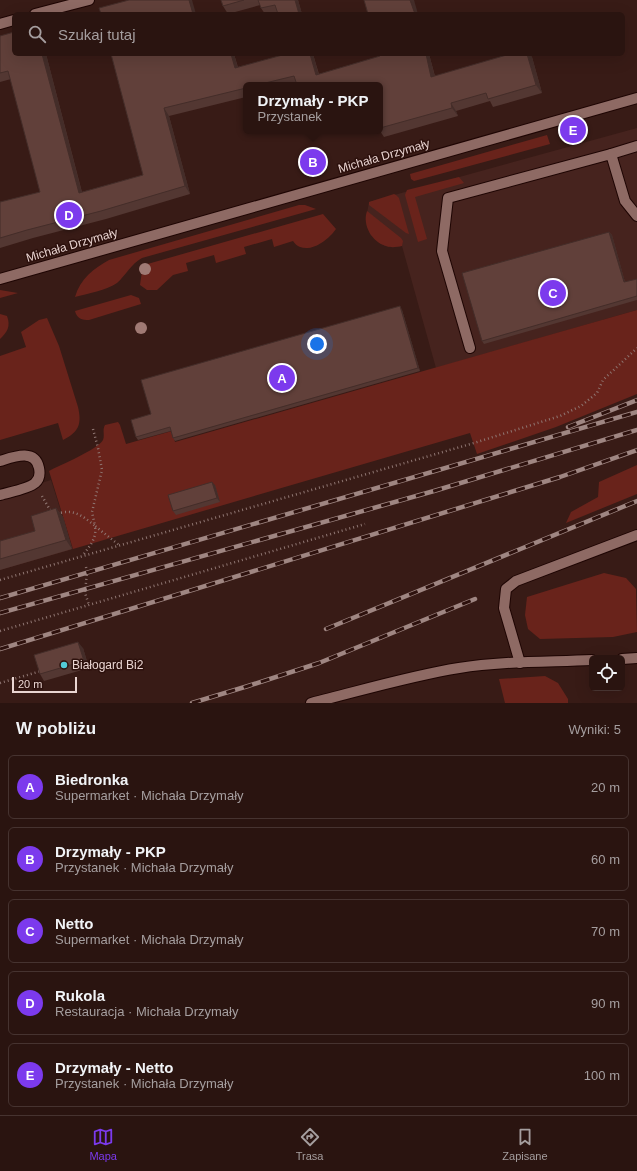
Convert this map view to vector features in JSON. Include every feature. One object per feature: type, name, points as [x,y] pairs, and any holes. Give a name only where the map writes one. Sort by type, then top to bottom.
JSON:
[{"type":"street","points":[[43,12],[89,0]]},
{"type":"street","points":[[0,24],[12,21]]},
{"type":"street","name":"Michała Drzymały","points":[[0,279],[637,98]]},
{"type":"street","points":[[470,348],[442,251],[448,198],[637,146]]},
{"type":"street","points":[[611,154],[625,201],[637,216]]},
{"type":"street","points":[[0,461],[13,457],[31,456],[35,459],[39,466],[40,475],[36,482],[23,488],[0,495]]},
{"type":"street","points":[[520,663],[504,608],[506,589],[516,581],[637,537]]},
{"type":"street","points":[[625,659],[637,658]]},
{"type":"street","points":[[311,703],[425,674],[460,668],[520,663],[589,660]]},
{"type":"path","points":[[0,580],[466,445],[560,416],[581,406],[597,393],[603,380],[637,348]]},
{"type":"path","points":[[83,556],[94,540],[96,532],[92,512],[102,470],[93,429]]},
{"type":"path","points":[[36,482],[42,498],[50,510],[58,513],[68,511],[75,513],[86,519],[103,534],[119,545]]},
{"type":"path","points":[[0,631],[365,524]]},
{"type":"path","points":[[86,567],[85,593],[89,605]]},
{"type":"path","points":[[0,683],[41,671]]},
{"type":"path","points":[[0,683],[5,683]]},
{"type":"shaded area","points":[[637,128],[637,310],[436,368],[402,246],[385,246],[370,234],[366,219],[369,202]]},
{"type":"shaded area","points":[[547,135],[550,144],[414,181],[411,179],[410,174]]},
{"type":"shaded area","points":[[459,177],[464,183],[415,197],[427,239],[418,242],[405,195],[407,190]]},
{"type":"shaded area","points":[[394,194],[399,198],[409,234],[369,205],[369,202]]},
{"type":"shaded area","points":[[299,205],[305,205],[316,209],[142,258],[135,263],[117,283],[97,292],[75,297],[84,279],[109,260]]},
{"type":"shaded area","points":[[367,211],[401,238],[403,241],[402,246],[388,247],[376,241],[367,227]]},
{"type":"shaded area","points":[[323,214],[336,229],[320,244],[310,248],[300,247],[293,241],[274,247],[272,239],[244,247],[246,254],[216,263],[214,255],[186,263],[188,271],[173,275],[157,290],[147,290],[140,285],[142,271],[140,269],[141,266]]},
{"type":"shaded area","points":[[0,290],[18,293],[0,298]]},
{"type":"shaded area","points":[[131,295],[139,298],[141,304],[89,320],[80,318],[77,316],[75,311]]},
{"type":"shaded area","points":[[637,310],[637,394],[556,427],[477,454],[470,433],[73,549],[49,471],[86,453],[99,444],[103,440],[105,425],[118,422],[126,444],[172,431],[175,442]]},
{"type":"shaded area","points":[[0,314],[7,316],[9,323],[6,332],[0,339]]},
{"type":"shaded area","points":[[47,318],[59,346],[78,407],[80,418],[78,427],[73,434],[63,440],[58,423],[0,440],[0,356],[26,347],[21,332],[39,320]]},
{"type":"shaded area","points":[[637,465],[637,494],[566,523],[571,512],[598,497],[599,482]]},
{"type":"shaded area","points":[[51,480],[73,549],[0,570],[0,496]]},
{"type":"shaded area","points":[[604,573],[626,578],[636,589],[637,632],[613,637],[540,639],[528,629],[525,615],[527,597]]},
{"type":"shaded area","points":[[545,676],[558,683],[568,699],[568,703],[505,703],[499,679]]},
{"type":"building","points":[[129,0],[189,0],[192,12],[100,12],[99,8]]},
{"type":"building","points":[[221,0],[244,0],[223,6]]},
{"type":"building","points":[[258,0],[295,0],[298,12],[277,12],[275,5],[261,8]]},
{"type":"building","points":[[364,0],[410,0],[414,12],[367,12]]},
{"type":"building","points":[[12,33],[12,56],[43,56],[79,193],[143,175],[112,56],[232,56],[235,68],[279,56],[311,56],[316,75],[380,56],[426,56],[431,77],[503,56],[528,56],[536,85],[488,99],[486,93],[451,103],[452,108],[383,127],[383,82],[296,82],[294,76],[269,82],[243,82],[243,89],[164,108],[185,186],[101,211],[0,238],[0,202],[40,192],[8,71],[0,73],[0,36]]},
{"type":"building","points":[[609,232],[624,282],[637,279],[637,296],[482,341],[462,273]]},
{"type":"building","points":[[400,306],[418,368],[173,438],[170,427],[136,437],[131,420],[151,414],[141,380]]},
{"type":"building","points":[[212,482],[217,498],[173,511],[168,495]]},
{"type":"building","points":[[56,508],[66,540],[0,559],[0,541],[35,531],[31,516]]},
{"type":"building","points":[[78,642],[84,661],[40,674],[34,655]]},
{"type":"railway","points":[[568,427],[637,400]]},
{"type":"railway","points":[[0,598],[637,412]]},
{"type":"railway","points":[[0,613],[434,491],[637,430]]},
{"type":"railway","points":[[0,649],[560,477],[637,450]]},
{"type":"railway","points":[[326,629],[637,501]]},
{"type":"railway","points":[[192,703],[319,663],[475,599]]},
{"type":"place","name":"Drzymały - Netto","points":[[573,130]]},
{"type":"place","name":"Drzymały - PKP","points":[[313,162]]},
{"type":"place","name":"Rukola","points":[[69,215]]},
{"type":"place","name":"Netto","points":[[553,293]]},
{"type":"place","name":"Biedronka","points":[[282,378]]},
{"type":"place","name":"Białogard Bi2","points":[[64,665]]}]
